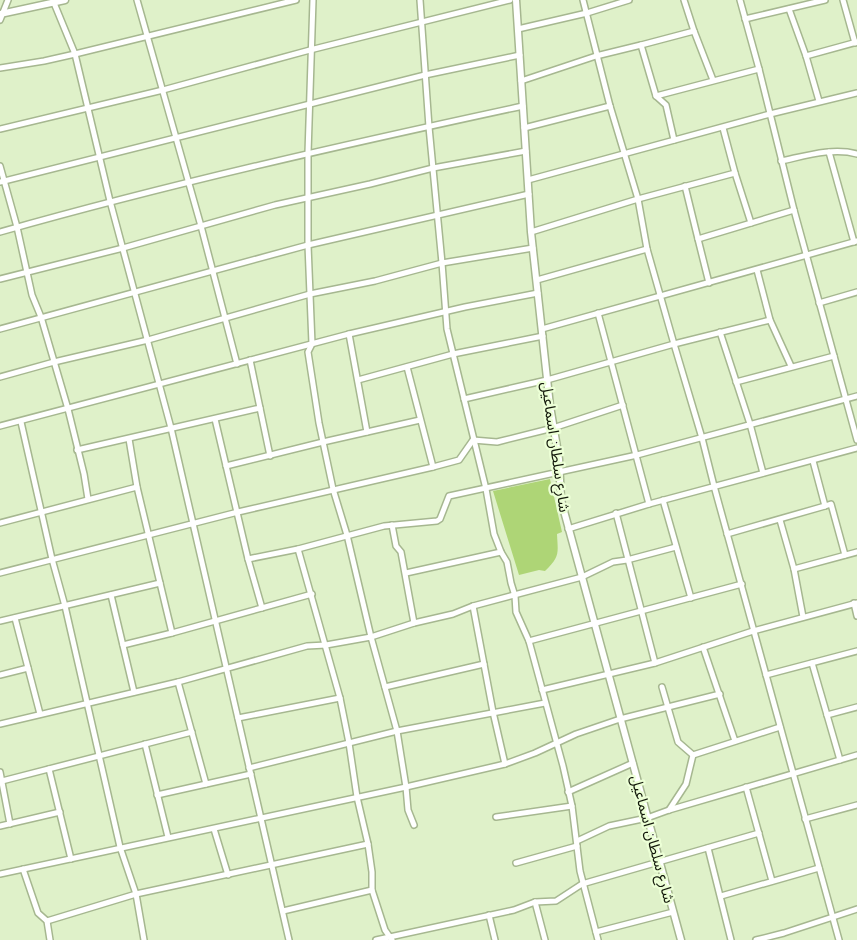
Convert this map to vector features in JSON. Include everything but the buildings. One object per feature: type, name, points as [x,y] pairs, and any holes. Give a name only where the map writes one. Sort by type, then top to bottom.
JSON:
[{"type":"street","points":[[1,16],[8,0]]},
{"type":"street","points":[[1,16],[65,0]]},
{"type":"street","points":[[137,0],[201,226],[237,364]]},
{"type":"street","points":[[0,68],[75,54],[296,0]]},
{"type":"street","points":[[313,0],[308,153],[308,245],[312,344],[308,352],[333,490],[347,535],[371,636],[397,731],[408,810],[414,825]]},
{"type":"street","points":[[420,0],[447,329],[486,489],[494,534],[507,562],[515,596],[516,612],[529,641],[557,744],[572,806],[582,884],[598,940]]},
{"type":"street","points":[[0,129],[163,90],[310,50],[510,0]]},
{"type":"street","name":"شارع سلطان اسماعيل","points":[[516,0],[531,232],[547,380],[559,460],[560,491],[568,529],[681,940]]},
{"type":"street","points":[[583,0],[596,56],[638,199],[660,296],[702,438],[753,631],[839,940]]},
{"type":"street","points":[[518,29],[587,13],[629,0]]},
{"type":"street","points":[[684,0],[713,80]]},
{"type":"street","points":[[740,0],[794,210],[857,440]]},
{"type":"street","points":[[745,19],[826,0]]},
{"type":"street","points":[[806,56],[856,43],[843,0]]},
{"type":"street","points":[[54,3],[75,54],[110,201],[171,428],[289,940]]},
{"type":"street","points":[[789,9],[806,56],[819,101]]},
{"type":"street","points":[[521,81],[596,56],[694,31]]},
{"type":"street","points":[[640,44],[656,96],[666,105],[674,140]]},
{"type":"street","points":[[2,182],[425,75],[520,55]]},
{"type":"street","points":[[656,96],[759,69]]},
{"type":"street","points":[[528,180],[819,101],[857,93]]},
{"type":"street","points":[[0,232],[110,201],[308,153],[523,106]]},
{"type":"street","points":[[524,128],[610,106]]},
{"type":"street","points":[[723,128],[751,223]]},
{"type":"street","points":[[0,279],[123,248],[275,205],[433,168],[526,151]]},
{"type":"street","points":[[781,161],[829,152],[857,154]]},
{"type":"street","points":[[358,380],[542,332],[660,296],[856,242],[829,152]]},
{"type":"street","points":[[0,166],[2,182],[17,227],[32,295],[41,317],[68,409],[84,474],[88,499]]},
{"type":"street","points":[[531,232],[638,199],[735,173]]},
{"type":"street","points":[[685,186],[709,283]]},
{"type":"street","points":[[0,329],[308,245],[529,194]]},
{"type":"street","points":[[698,239],[794,210]]},
{"type":"street","points":[[0,377],[148,340],[310,294],[375,281],[442,263],[533,248]]},
{"type":"street","points":[[537,280],[648,249]]},
{"type":"street","points":[[757,270],[770,320],[791,366]]},
{"type":"street","points":[[819,303],[857,292]]},
{"type":"street","points":[[0,426],[349,334],[465,307],[538,293]]},
{"type":"street","points":[[598,314],[649,504]]},
{"type":"street","points":[[464,400],[547,380],[674,344],[770,320]]},
{"type":"street","points":[[720,332],[750,424],[763,473]]},
{"type":"street","points":[[349,334],[367,432]]},
{"type":"street","points":[[736,382],[834,356]]},
{"type":"street","points":[[250,360],[270,456]]},
{"type":"street","points":[[407,367],[433,467]]},
{"type":"street","points":[[248,559],[298,549],[392,525],[437,521],[449,496],[637,455],[857,396]]},
{"type":"street","points":[[473,440],[497,442],[553,428],[623,405]]},
{"type":"street","points":[[77,450],[260,408]]},
{"type":"street","points":[[215,418],[248,559],[262,608]]},
{"type":"street","points":[[226,466],[420,420]]},
{"type":"street","points":[[21,422],[120,847],[136,894],[144,940]]},
{"type":"street","points":[[129,439],[137,487],[172,633]]},
{"type":"street","points":[[0,572],[238,512],[459,460],[473,440]]},
{"type":"street","points":[[568,529],[662,500],[857,448]]},
{"type":"street","points":[[813,461],[825,506]]},
{"type":"street","points":[[0,523],[137,487]]},
{"type":"street","points":[[662,500],[690,598]]},
{"type":"street","points":[[727,534],[831,504],[846,555]]},
{"type":"street","points":[[616,513],[655,663]]},
{"type":"street","points":[[780,520],[794,569],[803,617]]},
{"type":"street","points":[[392,525],[396,546],[401,552],[406,573],[414,623]]},
{"type":"street","points":[[0,724],[178,682],[307,646],[326,645],[371,636],[582,577],[613,562],[676,547]]},
{"type":"street","points":[[298,549],[340,698],[357,797],[368,844],[372,872],[372,890],[384,930],[392,938]]},
{"type":"street","points":[[406,573],[501,552]]},
{"type":"street","points":[[794,569],[857,552]]},
{"type":"street","points":[[0,621],[160,583]]},
{"type":"street","points":[[529,641],[742,584]]},
{"type":"street","points":[[123,645],[312,594]]},
{"type":"street","points":[[111,595],[134,692]]},
{"type":"street","points":[[542,690],[655,663],[753,631],[855,603],[857,616]]},
{"type":"street","points":[[473,606],[493,712],[506,764]]},
{"type":"street","points":[[15,618],[40,714]]},
{"type":"street","points":[[703,647],[735,741]]},
{"type":"street","points":[[766,675],[857,651]]},
{"type":"street","points":[[812,662],[840,760]]},
{"type":"street","points":[[385,687],[484,664]]},
{"type":"street","points":[[0,675],[28,668]]},
{"type":"street","points":[[178,682],[206,784]]},
{"type":"street","points":[[662,687],[678,742],[693,755]]},
{"type":"street","points":[[0,874],[506,764],[557,744],[576,734],[620,719],[720,694]]},
{"type":"street","points":[[238,718],[340,698]]},
{"type":"street","points":[[249,768],[397,731],[545,703]]},
{"type":"street","points":[[827,715],[857,707]]},
{"type":"street","points":[[693,755],[780,727]]},
{"type":"street","points":[[2,781],[192,732]]},
{"type":"street","points":[[145,744],[168,837]]},
{"type":"street","points":[[669,810],[686,784],[693,755]]},
{"type":"street","points":[[516,863],[577,843],[609,826],[647,818],[857,755]]},
{"type":"street","points":[[568,792],[633,763]]},
{"type":"street","points":[[49,769],[71,859]]},
{"type":"street","points":[[0,772],[10,824]]},
{"type":"street","points":[[157,795],[251,774]]},
{"type":"street","points":[[746,787],[772,881]]},
{"type":"street","points":[[806,819],[857,805]]},
{"type":"street","points":[[496,816],[572,806]]},
{"type":"street","points":[[0,826],[60,812]]},
{"type":"street","points":[[214,829],[228,875]]},
{"type":"street","points":[[376,940],[514,910],[535,902],[556,901],[582,884],[759,833]]},
{"type":"street","points":[[47,921],[136,894],[368,844]]},
{"type":"street","points":[[708,848],[731,940]]},
{"type":"street","points":[[720,896],[819,868]]},
{"type":"street","points":[[23,869],[38,913],[47,921],[50,940]]},
{"type":"street","points":[[283,911],[372,890]]},
{"type":"street","points":[[535,902],[545,940]]},
{"type":"street","points":[[756,940],[833,918],[857,909]]},
{"type":"street","points":[[596,932],[673,912]]},
{"type":"street","points":[[489,915],[495,940]]},
{"type":"street","points":[[784,933],[786,940]]},
{"type":"green space","points":[[550,479],[562,532],[557,534],[556,558],[545,571],[539,570],[519,575],[493,491]]}]
